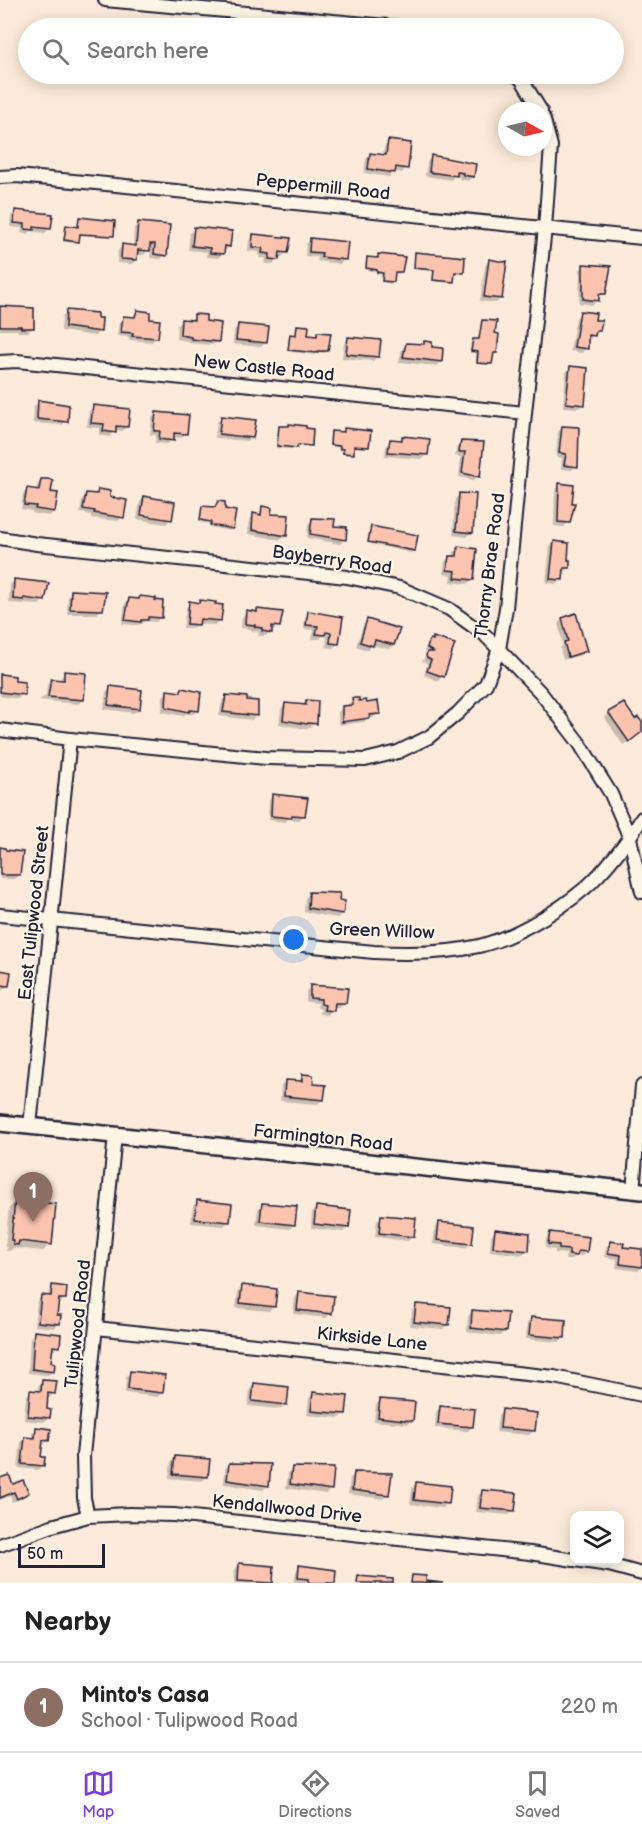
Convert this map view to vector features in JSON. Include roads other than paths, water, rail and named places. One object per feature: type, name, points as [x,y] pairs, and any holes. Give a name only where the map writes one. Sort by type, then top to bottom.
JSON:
[{"type":"street","points":[[105,0],[217,5],[326,18]]},
{"type":"street","points":[[524,84],[535,102]]},
{"type":"street","name":"Thorny Brae Road","points":[[0,730],[266,758],[365,760],[398,752],[429,736],[458,713],[486,684],[499,649],[506,608],[550,156]]},
{"type":"street","name":"Peppermill Road","points":[[0,177],[16,176],[105,184],[642,238]]},
{"type":"street","name":"New Castle Road","points":[[0,362],[17,361],[525,412]]},
{"type":"street","name":"Bayberry Road","points":[[0,538],[45,545],[347,577],[400,588],[449,609],[485,635],[499,649],[541,693],[580,744],[611,794],[630,838],[642,892]]},
{"type":"street","name":"East Tulipwood Street","points":[[30,1126],[70,739]]},
{"type":"street","name":"Green Willow","points":[[0,915],[363,951],[423,954],[480,946],[532,925],[585,889],[630,838],[642,818]]},
{"type":"street","points":[[638,1191],[642,1086]]},
{"type":"street","name":"Farmington Road","points":[[0,1123],[638,1191]]},
{"type":"street","name":"Tulipwood Road","points":[[88,1516],[84,1498],[83,1456],[115,1135]]},
{"type":"street","name":"Kirkside Lane","points":[[96,1328],[554,1377],[642,1395]]},
{"type":"street","name":"Kendallwood Drive","points":[[0,1545],[88,1516],[174,1515],[570,1559]]},
{"type":"street","name":"Kendallwood Drive","points":[[609,1565],[642,1574]]},
{"type":"place","name":"Minto's Casa","points":[[33,1222]]}]
